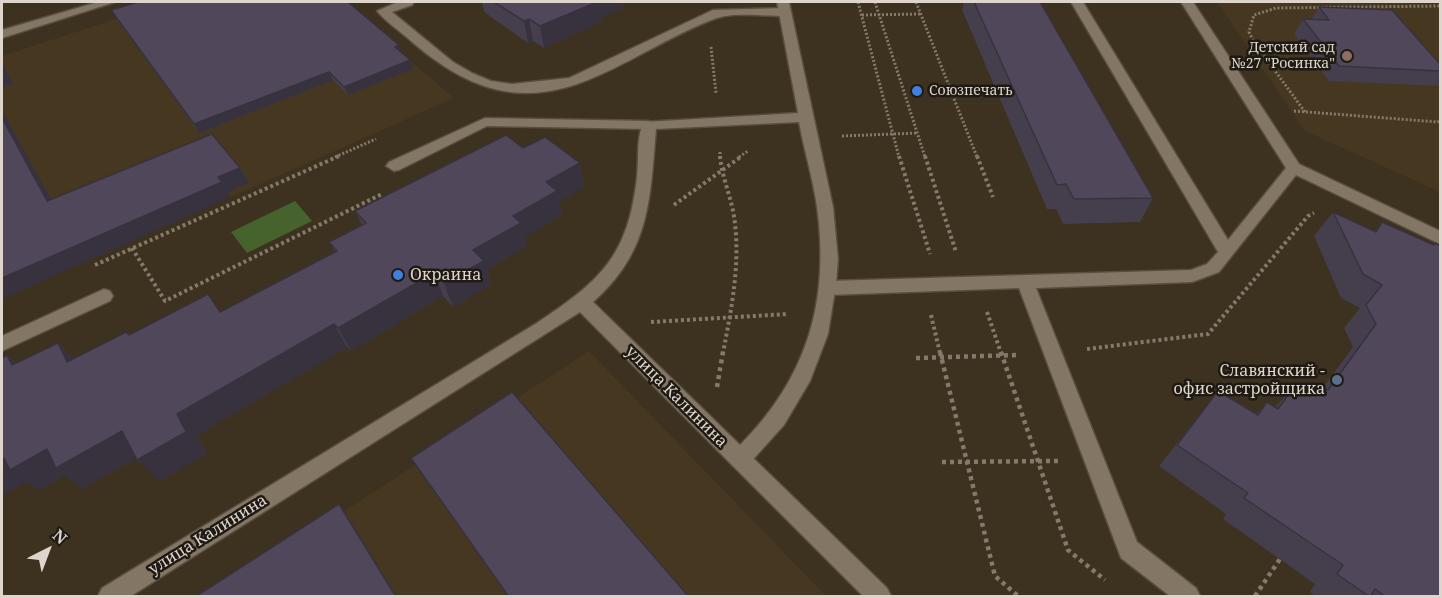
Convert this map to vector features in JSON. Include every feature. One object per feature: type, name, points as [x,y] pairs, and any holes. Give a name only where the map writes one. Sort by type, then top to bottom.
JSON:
[{"type":"street","points":[[2,34],[109,2]]},
{"type":"street","points":[[408,2],[383,11],[461,73],[492,87],[507,90],[548,87],[573,81],[717,13],[784,7]]},
{"type":"street","points":[[1077,2],[1227,253]]},
{"type":"street","points":[[1187,2],[1294,168],[1440,238]]},
{"type":"street","name":"улица Калинина","points":[[580,301],[740,459],[787,406],[810,364],[825,311],[828,288],[826,210],[784,7]]},
{"type":"street","points":[[394,166],[485,122],[649,125],[807,117]]},
{"type":"street","name":"улица Калинина","points":[[110,597],[580,301],[602,283],[621,261],[633,236],[640,211],[649,125]]},
{"type":"street","points":[[828,288],[1192,276],[1213,268],[1294,168]]},
{"type":"street","points":[[1026,282],[1129,550],[1188,597]]},
{"type":"street","points":[[2,344],[104,296]]},
{"type":"street","points":[[740,459],[879,597]]},
{"type":"path","points":[[858,2],[932,285],[967,462],[996,576],[1018,597]]},
{"type":"path","points":[[875,2],[918,134],[1068,550],[1109,583]]},
{"type":"path","points":[[916,2],[993,197]]},
{"type":"path","points":[[1305,112],[1254,42],[1249,32],[1254,15],[1276,8],[1440,6]]},
{"type":"path","points":[[862,15],[921,14]]},
{"type":"path","points":[[708,17],[719,122],[721,169],[735,223],[735,253],[710,430]]},
{"type":"path","points":[[701,50],[711,45]]},
{"type":"path","points":[[1291,111],[1438,122],[1440,119]]},
{"type":"path","points":[[633,236],[721,169],[767,139],[918,134]]},
{"type":"path","points":[[88,268],[383,136]]},
{"type":"path","points":[[132,248],[165,301],[387,191]]},
{"type":"path","points":[[603,324],[727,319],[825,311]]},
{"type":"path","points":[[942,462],[1095,461]]},
{"type":"path","points":[[1255,597],[1280,559]]},
{"type":"shaded area","points":[[168,2],[342,2],[454,98],[2,299],[2,56]]},
{"type":"shaded area","name":"Детский сад №27 \"Росинка\"","points":[[1217,2],[1440,2],[1440,192],[1305,131]]},
{"type":"shaded area","points":[[589,351],[826,596],[214,596],[415,465]]},
{"type":"green space","points":[[295,201],[312,221],[247,253],[231,232]]},
{"type":"building","points":[[138,2],[348,2],[399,45],[395,47],[410,60],[344,87],[329,72],[194,124],[111,10]]},
{"type":"building","points":[[494,2],[597,2],[540,26],[529,19],[524,21]]},
{"type":"building","points":[[974,2],[1040,2],[1153,198],[1074,199],[1066,184],[1057,185]]},
{"type":"building","points":[[1319,7],[1392,10],[1440,64],[1440,71],[1339,66],[1303,19],[1329,20]]},
{"type":"building","points":[[2,118],[47,201],[212,134],[240,168],[218,177],[222,182],[2,278]]},
{"type":"building","points":[[506,135],[523,148],[545,137],[580,163],[546,182],[557,191],[513,216],[521,223],[473,250],[484,261],[444,283],[434,273],[338,328],[334,324],[177,414],[186,432],[137,460],[122,431],[56,468],[47,449],[10,470],[4,458],[2,459],[2,358],[7,355],[12,365],[58,343],[67,362],[126,332],[129,335],[208,294],[220,312],[337,251],[329,242],[366,223],[355,211]]},
{"type":"building","points":[[1333,212],[1376,232],[1382,222],[1440,246],[1440,597],[1386,597],[1375,589],[1370,597],[1337,574],[1343,565],[1244,498],[1248,493],[1177,445],[1218,391],[1258,415],[1267,402],[1278,409],[1294,387],[1328,390],[1376,324],[1366,305],[1382,285],[1363,274]]},
{"type":"building","points":[[512,392],[689,597],[509,597],[411,458]]},
{"type":"building","points":[[339,504],[396,597],[195,597]]},
{"type":"place","name":"Детский сад №27 \"Росинка\"","points":[[1347,56]]},
{"type":"place","name":"Союзпечать","points":[[917,91]]},
{"type":"place","name":"Окраина","points":[[398,275]]},
{"type":"place","name":"Славянский - офис застройщика","points":[[1337,380]]}]
